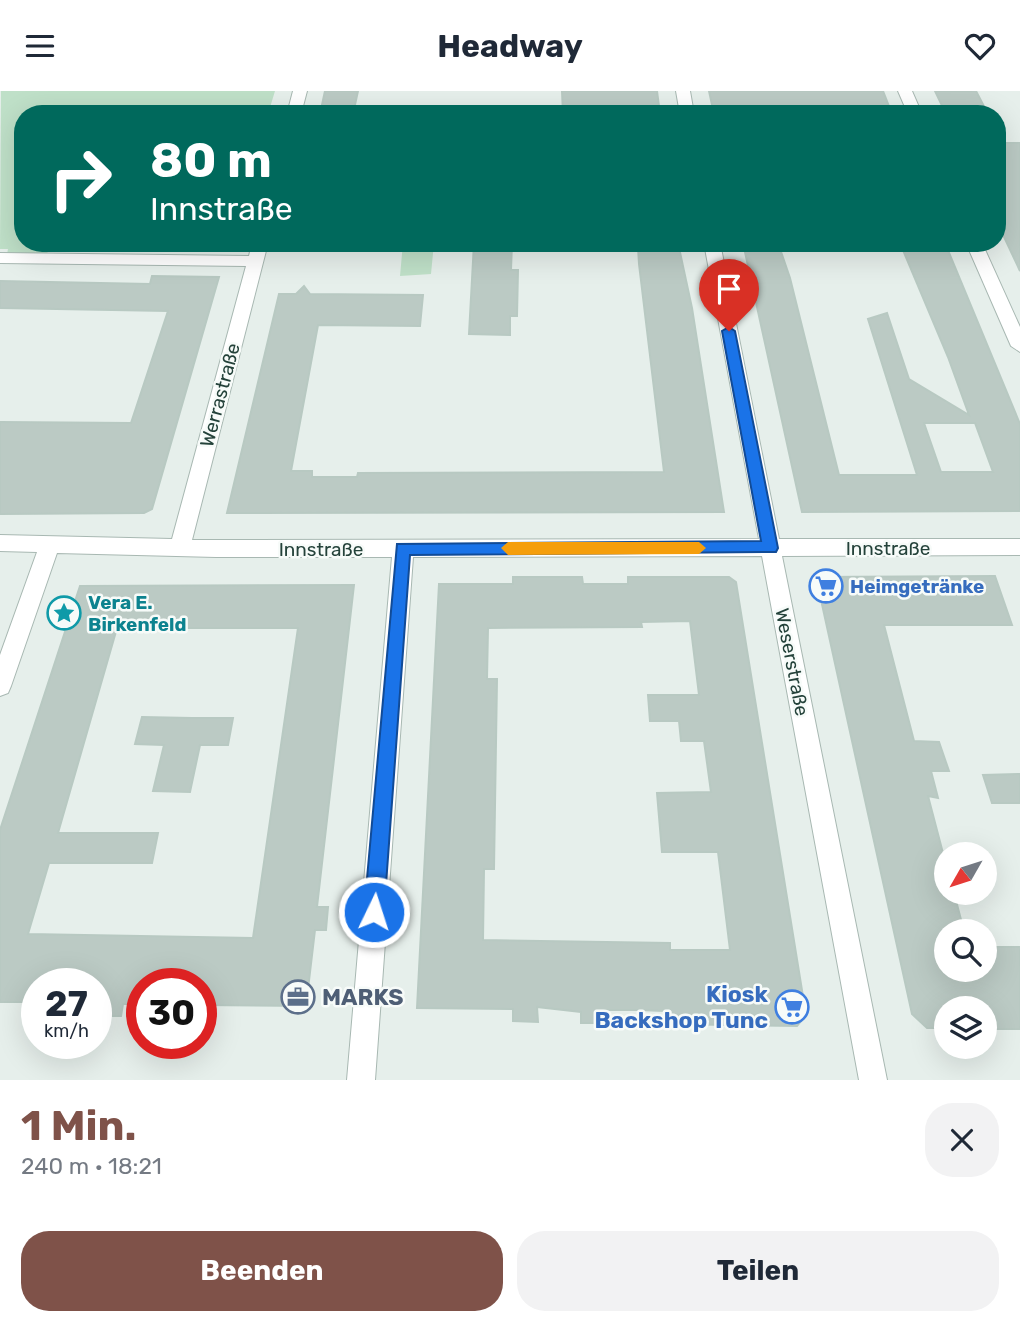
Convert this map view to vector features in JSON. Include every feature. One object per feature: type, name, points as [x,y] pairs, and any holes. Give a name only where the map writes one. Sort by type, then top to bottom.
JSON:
[{"type":"street","points":[[0,258],[258,252]]},
{"type":"street","name":"Werrastraße","points":[[180,547],[258,252]]},
{"type":"street","name":"Weserstraße","points":[[714,252],[873,1080]]},
{"type":"street","points":[[978,252],[1020,346]]},
{"type":"street","name":"Innstraße","points":[[0,543],[403,549],[1020,547]]},
{"type":"street","points":[[0,686],[50,544]]},
{"type":"street","points":[[361,1080],[403,549]]},
{"type":"green space","points":[[1,91],[275,91],[271,105],[14,105],[14,252],[48,252],[45,255],[7,254],[8,249],[0,249]]},
{"type":"green space","points":[[402,252],[433,252],[431,274],[400,276]]},
{"type":"building","points":[[325,91],[358,91],[355,105],[322,105]]},
{"type":"building","points":[[562,91],[657,91],[659,105],[563,105]]},
{"type":"building","points":[[709,91],[883,91],[888,105],[712,105]]},
{"type":"building","points":[[935,91],[976,91],[983,105],[942,105]]},
{"type":"building","points":[[1006,143],[1020,143],[1020,271],[1006,241]]},
{"type":"building","points":[[474,252],[512,252],[511,270],[518,270],[517,316],[510,316],[510,335],[469,334]]},
{"type":"building","points":[[638,252],[680,252],[692,308],[724,512],[227,513],[279,294],[296,294],[304,286],[310,294],[423,295],[420,326],[318,325],[291,471],[312,471],[312,477],[357,477],[358,473],[664,472]]},
{"type":"building","points":[[745,252],[781,252],[839,475],[917,475],[868,319],[887,313],[909,379],[969,415],[904,252],[949,252],[1020,424],[1020,511],[802,512]],"holes":[[[924,423],[975,423],[993,472],[941,472]]]},
{"type":"building","points":[[152,276],[219,277],[152,509],[144,513],[0,514],[0,422],[131,423],[168,311],[0,308],[0,281],[150,284]]},
{"type":"building","points":[[995,576],[1012,625],[884,625],[914,741],[939,742],[949,771],[931,771],[938,798],[928,796],[940,842],[934,842],[934,905],[957,905],[961,919],[934,919],[934,982],[997,982],[997,947],[1020,947],[1020,1029],[997,1029],[997,996],[934,996],[934,1028],[927,1028],[912,1014],[816,577]]},
{"type":"building","points":[[513,577],[582,577],[583,584],[628,584],[628,577],[729,577],[736,582],[806,1015],[797,1026],[665,1024],[664,1011],[604,1010],[604,1023],[581,1023],[581,1012],[537,1007],[538,1022],[513,1021],[513,1009],[417,1008],[439,584],[513,584]],"holes":[[[690,621],[699,695],[648,695],[650,721],[679,721],[681,741],[704,741],[711,792],[657,793],[662,852],[718,852],[730,950],[670,950],[670,943],[483,940],[484,869],[494,869],[497,679],[487,679],[488,628],[642,627],[641,622]]]},
{"type":"building","points":[[354,585],[317,907],[328,907],[326,930],[315,930],[306,1006],[217,1005],[217,968],[126,968],[126,1004],[123,1004],[121,1016],[112,1016],[112,968],[21,968],[21,1002],[0,1002],[0,830],[80,586]],"holes":[[[117,628],[298,628],[253,938],[28,934],[49,863],[152,863],[158,833],[58,833]]]},
{"type":"building","points":[[142,717],[233,718],[228,745],[200,745],[190,792],[153,791],[164,745],[135,744]]},
{"type":"building","points":[[1020,774],[1020,803],[992,803],[983,775]]},
{"type":"slow traffic","points":[[508,548],[699,548]]},
{"type":"place","name":"Heimgetränke","points":[[826,586]]},
{"type":"place","name":"Vera E. Birkenfeld","points":[[64,613]]},
{"type":"place","name":"MARKS","points":[[298,997]]},
{"type":"place","name":"Kiosk Backshop Tunc","points":[[792,1007]]},
{"type":"route","points":[[374,912],[403,549],[770,548],[729,331]]}]
